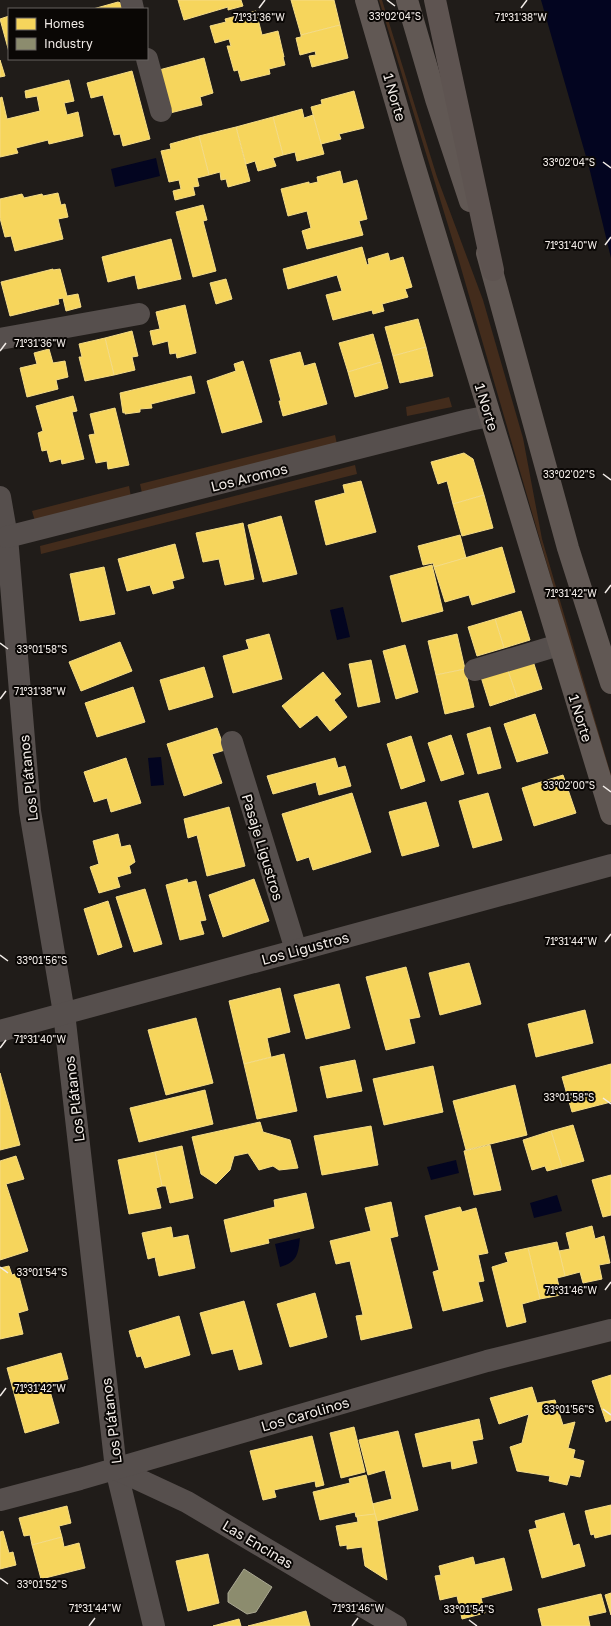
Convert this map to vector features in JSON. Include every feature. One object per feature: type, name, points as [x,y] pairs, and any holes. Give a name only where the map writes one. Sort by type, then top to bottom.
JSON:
[{"type":"highway","points":[[435,0],[493,270]]},
{"type":"main road","name":"1 Norte","points":[[366,0],[611,814]]},
{"type":"main road","points":[[407,0],[436,100],[493,270],[568,548],[611,683]]},
{"type":"street","points":[[147,60],[161,111]]},
{"type":"street","points":[[0,339],[139,314]]},
{"type":"street","name":"Los Aromos","points":[[7,537],[469,420],[490,416]]},
{"type":"street","name":"Los Plátanos","points":[[0,497],[7,537],[30,811],[64,1013],[116,1469],[154,1626]]},
{"type":"street","points":[[475,670],[559,645]]},
{"type":"street","name":"Pasaje Ligustros","points":[[232,742],[296,950]]},
{"type":"street","name":"Los Ligustros","points":[[0,1031],[611,865]]},
{"type":"street","name":"Los Carolinos","points":[[0,1500],[116,1469],[487,1361],[611,1330]]},
{"type":"street","name":"Las Encinas","points":[[116,1469],[187,1502],[396,1626]]},
{"type":"shaded area","points":[[379,0],[382,0],[437,177],[483,300],[523,438],[542,539],[611,775],[611,785],[459,261]]},
{"type":"shaded area","points":[[449,397],[452,407],[407,416],[406,407]]},
{"type":"shaded area","points":[[335,435],[337,444],[142,493],[140,484]]},
{"type":"shaded area","points":[[355,465],[357,474],[41,554],[40,546]]},
{"type":"shaded area","points":[[129,486],[131,497],[35,521],[32,511]]},
{"type":"water","points":[[541,0],[611,0],[611,258],[589,167]]},
{"type":"water","points":[[156,158],[160,176],[115,187],[111,169]]},
{"type":"water","points":[[343,607],[350,637],[337,640],[330,610]]},
{"type":"water","points":[[161,757],[164,785],[151,786],[148,758]]},
{"type":"water","points":[[456,1160],[459,1173],[431,1180],[427,1167]]},
{"type":"water","points":[[557,1195],[562,1211],[534,1218],[530,1203]]},
{"type":"water","points":[[300,1238],[296,1257],[290,1263],[280,1267],[275,1244]]},
{"type":"building: Homes","points":[[178,0],[241,0],[243,6],[228,10],[228,7],[184,20]]},
{"type":"building: Homes","points":[[291,0],[334,0],[340,25],[301,35]]},
{"type":"building: Homes","points":[[118,2],[129,8],[97,8]]},
{"type":"building: Homes","points":[[256,11],[262,35],[278,31],[285,65],[269,69],[270,74],[241,81],[238,70],[234,71],[227,46],[231,46],[229,39],[215,43],[210,26],[226,22],[225,19]]},
{"type":"building: Homes","points":[[8,16],[8,48],[0,19]]},
{"type":"building: Homes","points":[[340,25],[348,58],[312,67],[309,56],[316,55],[315,51],[300,55],[296,38],[301,37],[301,35]]},
{"type":"building: Homes","points":[[204,58],[213,93],[200,97],[202,105],[170,113],[159,70]]},
{"type":"building: Homes","points":[[0,60],[5,76],[0,77]]},
{"type":"building: Homes","points":[[132,71],[150,139],[123,146],[120,134],[114,135],[103,95],[91,98],[87,83]]},
{"type":"building: Homes","points":[[69,80],[74,101],[64,103],[67,115],[78,112],[83,136],[49,144],[48,140],[16,148],[18,153],[0,157],[0,98],[2,97],[7,119],[40,111],[37,96],[26,98],[25,91]]},
{"type":"building: Homes","points":[[354,91],[364,128],[339,134],[341,139],[321,144],[311,107],[322,104],[321,100]]},
{"type":"building: Homes","points":[[302,109],[304,118],[313,115],[324,154],[297,161],[295,152],[283,155],[273,117]]},
{"type":"building: Homes","points":[[273,117],[283,155],[273,158],[276,166],[258,171],[255,161],[246,164],[236,127]]},
{"type":"building: Homes","points":[[236,127],[250,181],[228,187],[226,179],[221,180],[220,172],[209,175],[199,136]]},
{"type":"building: Homes","points":[[199,136],[209,175],[197,178],[199,186],[193,187],[195,195],[175,200],[173,191],[181,189],[179,180],[169,182],[161,151],[171,149],[170,144]]},
{"type":"building: Homes","points":[[340,171],[343,184],[357,180],[367,219],[359,221],[363,235],[307,249],[302,231],[311,228],[307,211],[288,216],[281,189],[309,182],[309,184],[318,182],[317,177]]},
{"type":"building: Homes","points":[[58,193],[61,205],[65,204],[68,217],[58,219],[63,239],[15,251],[11,236],[5,237],[0,218],[0,199],[22,194],[24,198],[42,194],[43,196]]},
{"type":"building: Homes","points":[[203,205],[207,220],[203,221],[216,271],[193,277],[176,212]]},
{"type":"building: Homes","points":[[171,239],[181,279],[138,289],[135,275],[108,282],[102,257]]},
{"type":"building: Homes","points":[[362,247],[367,265],[369,264],[368,259],[388,253],[390,261],[403,257],[412,287],[405,289],[408,297],[382,304],[384,311],[373,314],[372,310],[333,320],[326,295],[342,291],[337,275],[288,289],[283,269]]},
{"type":"building: Homes","points":[[53,269],[60,269],[67,296],[78,294],[81,307],[66,311],[63,298],[58,299],[59,304],[10,316],[1,282]]},
{"type":"building: Homes","points":[[226,279],[232,299],[216,304],[210,283]]},
{"type":"building: Homes","points":[[185,305],[196,353],[177,358],[176,353],[170,354],[168,341],[153,345],[150,331],[160,329],[156,312]]},
{"type":"building: Homes","points":[[418,319],[426,347],[393,356],[385,327]]},
{"type":"building: Homes","points":[[132,331],[138,356],[132,357],[135,370],[114,375],[105,338]]},
{"type":"building: Homes","points":[[373,334],[381,362],[348,372],[339,343]]},
{"type":"building: Homes","points":[[105,338],[114,375],[85,381],[79,357],[82,357],[79,344]]},
{"type":"building: Homes","points":[[426,347],[433,376],[400,383],[393,356]]},
{"type":"building: Homes","points":[[49,349],[53,363],[65,361],[68,377],[56,380],[58,389],[27,397],[20,368],[37,364],[34,353]]},
{"type":"building: Homes","points":[[300,352],[304,366],[315,363],[327,404],[283,416],[279,401],[281,401],[270,360]]},
{"type":"building: Homes","points":[[243,361],[262,422],[222,433],[207,381],[236,371],[234,364]]},
{"type":"building: Homes","points":[[381,362],[388,388],[355,397],[348,372]]},
{"type":"building: Homes","points":[[191,376],[195,393],[151,404],[152,408],[140,409],[140,412],[123,413],[120,393]]},
{"type":"building: Homes","points":[[73,396],[77,411],[72,412],[84,459],[62,464],[61,459],[50,462],[47,450],[42,451],[38,433],[43,431],[36,406]]},
{"type":"building: Homes","points":[[115,408],[129,465],[108,469],[107,461],[96,463],[89,435],[95,434],[90,414]]},
{"type":"building: Homes","points":[[464,453],[473,459],[484,495],[453,504],[447,481],[438,484],[431,462]]},
{"type":"building: Homes","points":[[361,481],[376,532],[326,545],[315,501],[345,493],[343,485]]},
{"type":"building: Homes","points":[[484,495],[493,528],[462,536],[453,504]]},
{"type":"building: Homes","points":[[281,516],[297,574],[263,582],[248,525]]},
{"type":"building: Homes","points":[[243,523],[254,579],[225,585],[219,559],[203,562],[196,533]]},
{"type":"building: Homes","points":[[460,535],[466,558],[434,567],[433,563],[423,565],[418,546]]},
{"type":"building: Homes","points":[[175,544],[184,578],[172,581],[174,588],[153,594],[150,585],[127,591],[118,559]]},
{"type":"building: Homes","points":[[502,547],[515,592],[472,605],[469,595],[445,602],[434,567]]},
{"type":"building: Homes","points":[[432,565],[443,611],[402,622],[390,576]]},
{"type":"building: Homes","points":[[104,567],[115,614],[80,621],[70,574]]},
{"type":"building: Homes","points":[[521,611],[530,640],[504,648],[495,619]]},
{"type":"building: Homes","points":[[495,619],[504,648],[477,656],[468,627]]},
{"type":"building: Homes","points":[[269,634],[282,679],[233,693],[223,656],[249,649],[246,640]]},
{"type":"building: Homes","points":[[457,634],[465,669],[436,675],[428,641]]},
{"type":"building: Homes","points":[[120,642],[132,671],[81,691],[69,662]]},
{"type":"building: Homes","points":[[405,645],[418,692],[396,699],[383,651]]},
{"type":"building: Homes","points":[[371,660],[380,702],[358,707],[349,664]]},
{"type":"building: Homes","points":[[533,661],[542,689],[517,697],[507,668]]},
{"type":"building: Homes","points":[[204,667],[213,697],[169,710],[160,680]]},
{"type":"building: Homes","points":[[507,668],[517,697],[490,706],[481,677]]},
{"type":"building: Homes","points":[[465,669],[474,707],[445,714],[436,675]]},
{"type":"building: Homes","points":[[323,672],[341,694],[334,700],[347,717],[330,731],[317,715],[300,728],[282,706]]},
{"type":"building: Homes","points":[[133,687],[145,722],[97,737],[85,703]]},
{"type":"building: Homes","points":[[535,714],[548,753],[517,762],[504,724]]},
{"type":"building: Homes","points":[[490,727],[501,768],[478,774],[467,734]]},
{"type":"building: Homes","points":[[217,728],[225,750],[212,754],[222,783],[184,796],[167,744]]},
{"type":"building: Homes","points":[[451,735],[464,774],[441,781],[428,743]]},
{"type":"building: Homes","points":[[411,736],[425,781],[401,789],[387,744]]},
{"type":"building: Homes","points":[[126,758],[141,803],[111,812],[107,798],[94,802],[84,772]]},
{"type":"building: Homes","points":[[335,758],[338,768],[345,766],[351,786],[319,795],[316,782],[273,794],[267,776]]},
{"type":"building: Homes","points":[[563,775],[576,813],[534,826],[522,788]]},
{"type":"building: Homes","points":[[352,793],[371,852],[313,870],[309,857],[297,861],[282,814]]},
{"type":"building: Homes","points":[[488,793],[502,840],[473,848],[459,801]]},
{"type":"building: Homes","points":[[426,802],[439,846],[402,856],[389,812]]},
{"type":"building: Homes","points":[[229,807],[245,866],[207,876],[197,835],[188,838],[184,819]]},
{"type":"building: Homes","points":[[118,834],[121,847],[130,845],[135,862],[129,866],[131,873],[117,877],[120,887],[99,893],[90,867],[99,864],[93,841]]},
{"type":"building: Homes","points":[[187,879],[188,883],[196,881],[206,920],[200,921],[204,934],[180,940],[166,885]]},
{"type":"building: Homes","points":[[254,879],[269,921],[223,937],[209,895]]},
{"type":"building: Homes","points":[[145,889],[162,944],[134,952],[116,897]]},
{"type":"building: Homes","points":[[108,901],[122,947],[98,955],[84,909]]},
{"type":"building: Homes","points":[[469,963],[481,1004],[440,1015],[429,973]]},
{"type":"building: Homes","points":[[406,967],[420,1017],[409,1019],[415,1043],[386,1050],[366,977]]},
{"type":"building: Homes","points":[[339,984],[350,1028],[306,1039],[294,995]]},
{"type":"building: Homes","points":[[280,988],[290,1032],[267,1038],[271,1057],[244,1064],[229,1001]]},
{"type":"building: Homes","points":[[585,1010],[593,1043],[536,1057],[528,1024]]},
{"type":"building: Homes","points":[[196,1018],[213,1083],[166,1095],[148,1030]]},
{"type":"building: Homes","points":[[284,1054],[297,1111],[257,1119],[244,1064]]},
{"type":"building: Homes","points":[[355,1060],[362,1091],[327,1098],[320,1067]]},
{"type":"building: Homes","points":[[611,1064],[611,1102],[572,1112],[562,1077]]},
{"type":"building: Homes","points":[[433,1066],[443,1112],[384,1125],[373,1079]]},
{"type":"building: Homes","points":[[0,1073],[20,1145],[0,1150]]},
{"type":"building: Homes","points":[[515,1085],[527,1135],[466,1150],[453,1101]]},
{"type":"building: Homes","points":[[205,1090],[213,1124],[139,1142],[130,1108]]},
{"type":"building: Homes","points":[[260,1122],[263,1132],[290,1140],[298,1168],[279,1170],[273,1166],[259,1170],[248,1153],[234,1156],[230,1170],[216,1184],[201,1174],[192,1137]]},
{"type":"building: Homes","points":[[573,1125],[584,1161],[562,1167],[551,1131]]},
{"type":"building: Homes","points":[[371,1126],[378,1165],[322,1175],[314,1136]]},
{"type":"building: Homes","points":[[551,1131],[562,1167],[547,1171],[545,1166],[532,1170],[523,1140]]},
{"type":"building: Homes","points":[[490,1145],[501,1190],[474,1195],[464,1151]]},
{"type":"building: Homes","points":[[182,1146],[193,1198],[170,1203],[166,1186],[162,1186],[155,1152]]},
{"type":"building: Homes","points":[[155,1152],[162,1186],[156,1188],[161,1208],[129,1214],[118,1160]]},
{"type":"building: Homes","points":[[16,1156],[24,1179],[6,1184],[28,1251],[0,1260],[0,1161]]},
{"type":"building: Homes","points":[[611,1175],[611,1215],[603,1217],[592,1180]]},
{"type":"building: Homes","points":[[306,1193],[314,1228],[268,1239],[269,1243],[231,1252],[224,1220],[275,1207],[274,1200]]},
{"type":"building: Homes","points":[[391,1202],[398,1236],[390,1238],[412,1328],[361,1340],[356,1316],[363,1315],[350,1261],[336,1264],[330,1241],[371,1231],[365,1208]]},
{"type":"building: Homes","points":[[460,1207],[462,1212],[476,1208],[488,1253],[478,1255],[484,1281],[478,1282],[483,1301],[443,1311],[433,1272],[439,1270],[425,1216]]},
{"type":"building: Homes","points":[[592,1226],[595,1239],[604,1236],[610,1263],[599,1265],[602,1279],[583,1283],[580,1272],[565,1276],[559,1251],[570,1249],[566,1233]]},
{"type":"building: Homes","points":[[171,1227],[173,1238],[188,1235],[195,1268],[159,1276],[155,1257],[148,1259],[142,1233]]},
{"type":"building: Homes","points":[[557,1242],[565,1276],[557,1278],[561,1295],[540,1299],[528,1248]]},
{"type":"building: Homes","points":[[528,1248],[540,1299],[522,1304],[526,1322],[507,1327],[492,1267],[508,1262],[505,1253]]},
{"type":"building: Homes","points":[[9,1266],[12,1275],[18,1273],[28,1310],[18,1313],[23,1334],[0,1339],[0,1268]]},
{"type":"building: Homes","points":[[315,1293],[327,1337],[290,1347],[277,1304]]},
{"type":"building: Homes","points":[[244,1301],[262,1364],[239,1370],[233,1349],[212,1354],[200,1313]]},
{"type":"building: Homes","points":[[179,1316],[190,1355],[145,1368],[141,1356],[137,1357],[129,1331]]},
{"type":"building: Homes","points":[[61,1353],[68,1379],[48,1384],[59,1423],[25,1433],[7,1368]]},
{"type":"building: Homes","points":[[611,1375],[611,1420],[606,1422],[592,1381]]},
{"type":"building: Homes","points":[[532,1387],[537,1403],[555,1400],[563,1425],[575,1422],[568,1448],[575,1450],[573,1458],[584,1461],[580,1477],[570,1475],[567,1485],[549,1481],[550,1476],[517,1471],[510,1447],[522,1443],[529,1414],[499,1424],[490,1398]]},
{"type":"building: Homes","points":[[479,1419],[483,1439],[472,1441],[477,1463],[452,1469],[451,1461],[423,1467],[415,1434]]},
{"type":"building: Homes","points":[[354,1427],[365,1472],[341,1478],[330,1433]]},
{"type":"building: Homes","points":[[398,1431],[418,1510],[377,1521],[372,1504],[392,1499],[385,1470],[368,1475],[359,1440]]},
{"type":"building: Homes","points":[[312,1436],[324,1485],[316,1487],[315,1481],[274,1490],[276,1497],[263,1500],[250,1451]]},
{"type":"building: Homes","points":[[366,1475],[375,1514],[356,1517],[355,1512],[320,1520],[313,1492],[350,1483],[349,1479]]},
{"type":"building: Homes","points":[[611,1505],[611,1534],[595,1538],[594,1534],[591,1535],[585,1511]]},
{"type":"building: Homes","points":[[67,1506],[71,1523],[59,1526],[62,1537],[32,1545],[30,1535],[24,1536],[19,1518]]},
{"type":"building: Homes","points":[[564,1513],[573,1546],[579,1544],[585,1566],[542,1578],[529,1530],[537,1528],[535,1521]]},
{"type":"building: Homes","points":[[375,1514],[387,1580],[365,1566],[362,1547],[347,1549],[347,1545],[340,1546],[336,1526],[358,1522],[357,1516]]},
{"type":"building: Homes","points":[[3,1531],[9,1553],[13,1552],[16,1565],[0,1569],[0,1532]]},
{"type":"building: Homes","points":[[62,1537],[64,1547],[79,1543],[85,1568],[41,1579],[32,1545]]},
{"type":"building: Homes","points":[[208,1554],[219,1603],[188,1611],[176,1561]]},
{"type":"building: Homes","points":[[473,1557],[475,1565],[504,1558],[512,1590],[481,1598],[485,1613],[462,1619],[457,1596],[440,1600],[435,1576],[441,1575],[439,1566]]},
{"type":"building: Homes","points":[[611,1593],[611,1615],[605,1595]]},
{"type":"building: Homes","points":[[601,1594],[606,1612],[588,1616],[590,1626],[542,1626],[538,1609]]},
{"type":"building: Homes","points":[[306,1611],[310,1626],[248,1626]]},
{"type":"building: Homes","points":[[239,1619],[241,1626],[213,1626]]},
{"type":"building: Industry","points":[[244,1569],[272,1587],[256,1612],[247,1614],[228,1602],[228,1593]]}]
